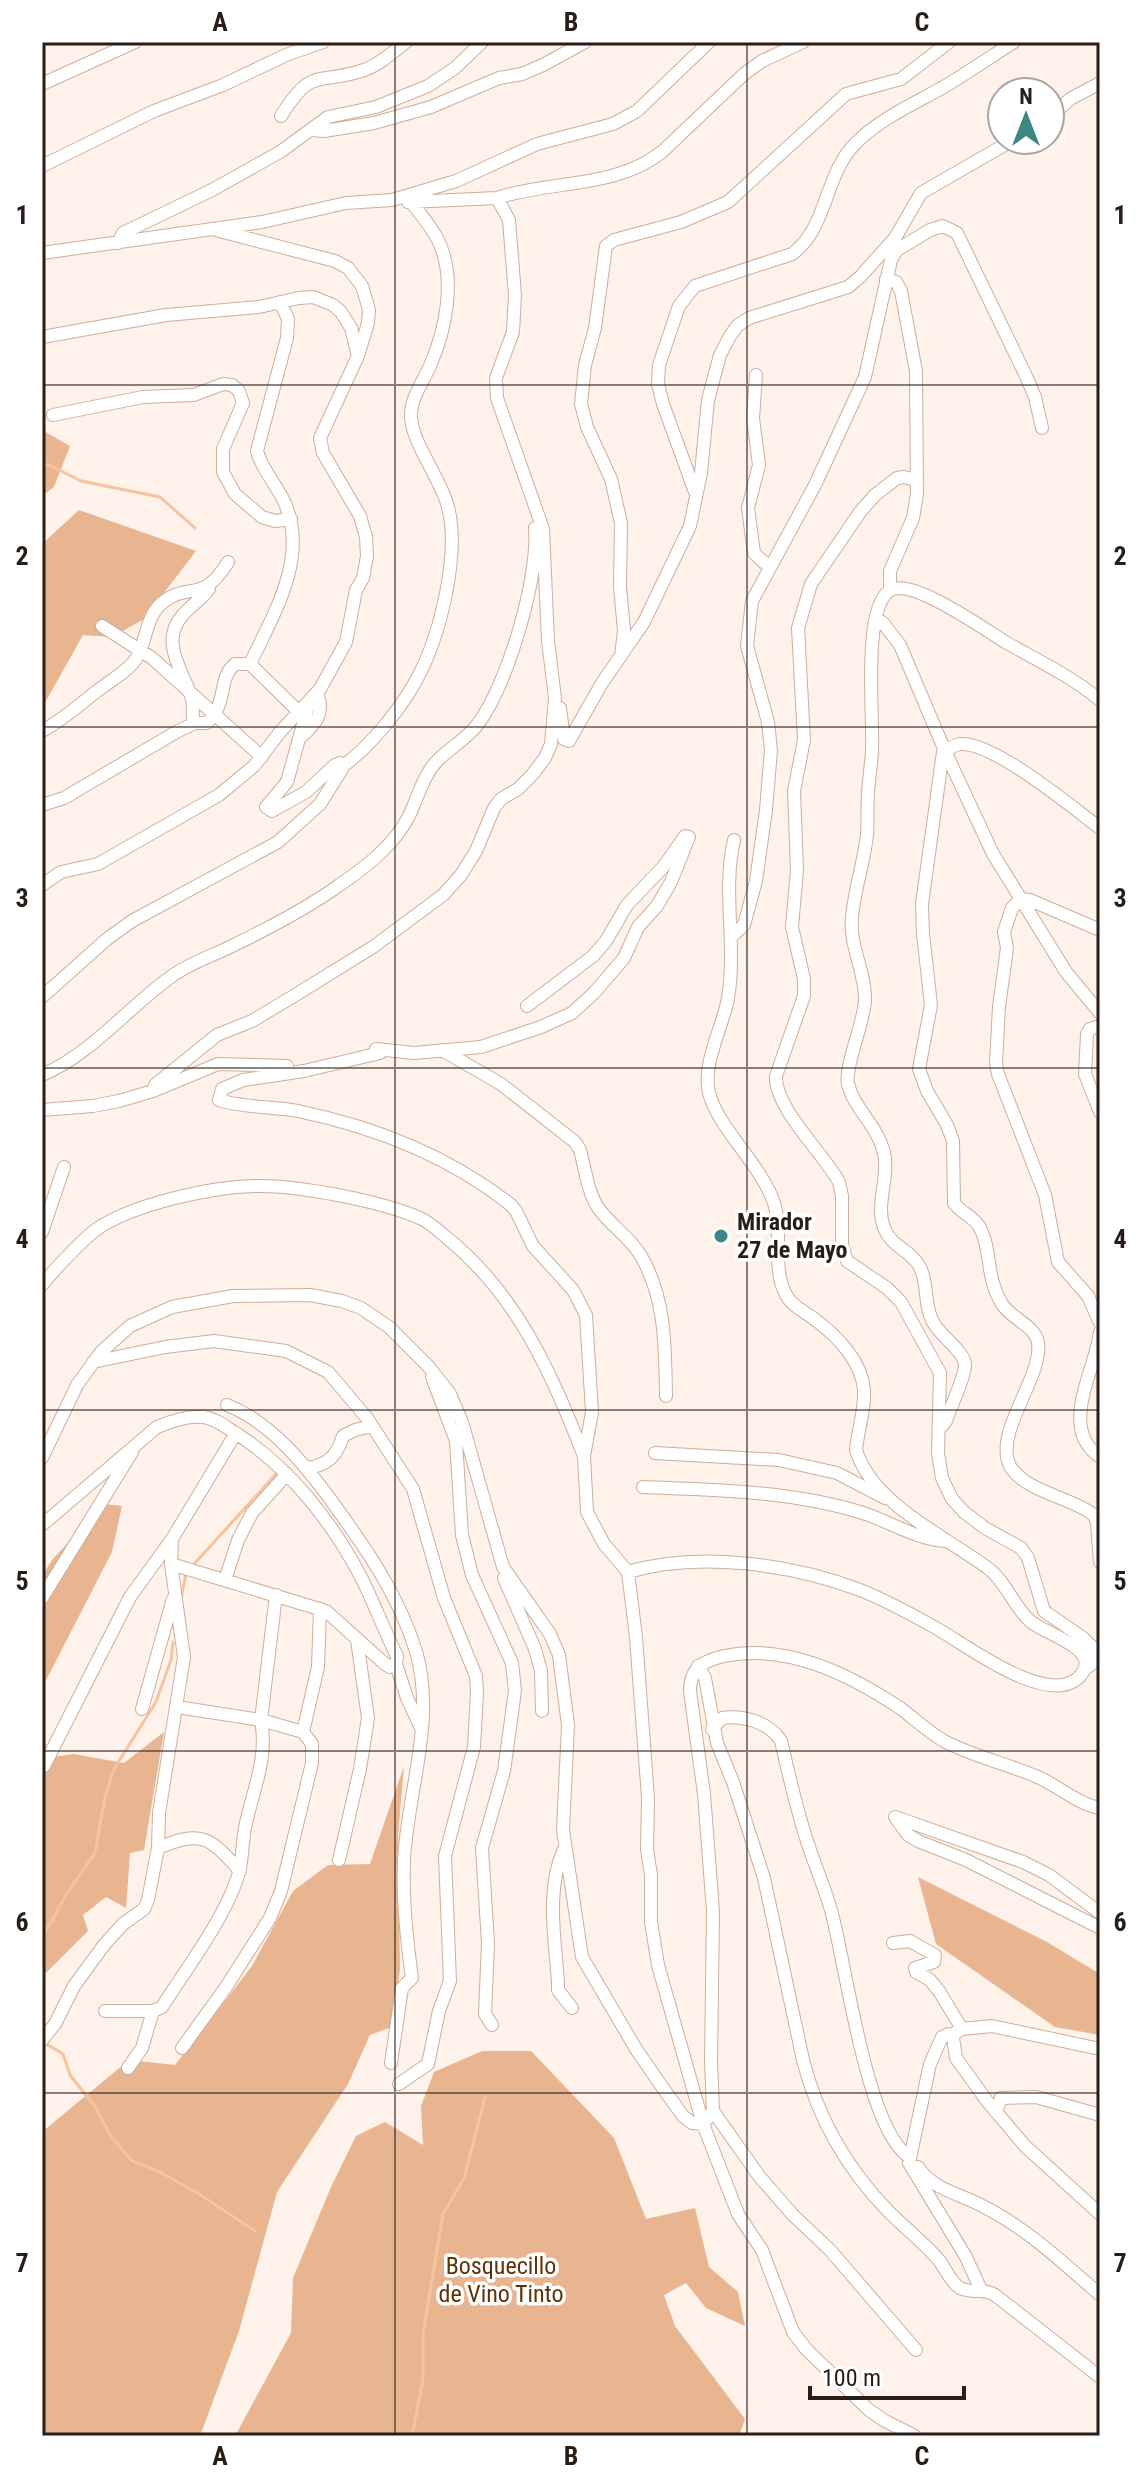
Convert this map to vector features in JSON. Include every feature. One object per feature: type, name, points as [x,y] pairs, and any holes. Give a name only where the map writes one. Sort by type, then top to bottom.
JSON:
[{"type":"street","points":[[42,84],[135,42]]},
{"type":"street","points":[[42,166],[154,111],[323,42]]},
{"type":"street","points":[[281,116],[311,81],[366,70],[406,42]]},
{"type":"street","points":[[118,243],[123,233],[280,152],[328,117],[376,107],[428,86],[455,68],[482,42]]},
{"type":"street","points":[[311,130],[324,131],[374,123],[431,107],[499,78],[522,74],[585,42]]},
{"type":"street","points":[[392,200],[456,181],[560,136],[597,130],[625,119],[709,42]]},
{"type":"street","points":[[42,253],[275,220],[346,203],[497,198],[569,185],[633,168],[653,159],[744,74],[762,61],[803,42]]},
{"type":"street","points":[[621,656],[624,630],[620,587],[621,523],[611,479],[587,427],[581,404],[606,246],[614,240],[681,222],[728,202],[846,94],[901,79],[949,42]]},
{"type":"street","points":[[697,495],[658,384],[659,365],[683,299],[695,286],[800,249],[814,230],[832,182],[854,145],[880,124],[1014,42]]},
{"type":"street","points":[[1066,103],[1100,83]]},
{"type":"street","points":[[554,692],[559,693],[564,737],[569,741],[602,683],[644,622],[690,526],[713,379],[720,355],[737,326],[754,316],[833,293],[854,282],[895,238],[921,193],[986,156]]},
{"type":"street","points":[[153,1091],[155,1085],[217,1035],[252,1021],[373,947],[443,895],[461,875],[476,851],[494,808],[532,775],[551,744],[554,692],[548,641],[543,529],[497,398],[496,378],[513,332],[515,295],[509,220],[497,198]]},
{"type":"street","points":[[42,997],[132,921],[278,842],[320,804],[343,766],[374,737],[418,676],[449,578],[451,534],[448,507],[414,431],[411,413],[442,332],[447,274],[435,235],[411,202]]},
{"type":"street","points":[[732,936],[744,925],[749,911],[766,810],[770,734],[747,646],[752,601],[809,497],[865,377],[886,279],[897,250],[937,227],[948,227],[957,233],[1026,376],[1035,397],[1042,428]]},
{"type":"street","points":[[42,885],[61,872],[98,864],[201,807],[239,779],[313,698],[346,642],[356,590],[363,578],[367,556],[360,516],[321,446],[321,432],[358,356],[368,323],[369,310],[362,286],[348,268],[307,253],[212,229]]},
{"type":"street","points":[[886,279],[896,282],[901,291],[916,371],[916,508],[895,556],[890,590]]},
{"type":"street","points":[[42,337],[166,315],[313,297],[333,305],[347,320],[358,356]]},
{"type":"street","points":[[250,664],[282,597],[293,554],[291,519],[257,451],[288,329],[288,319],[280,302]]},
{"type":"street","points":[[756,375],[753,418],[759,465],[748,508],[754,553],[769,567]]},
{"type":"street","points":[[53,415],[143,397],[194,395],[223,384],[232,385],[239,391],[243,403],[223,449],[223,472],[235,494],[262,517],[275,521],[291,519]]},
{"type":"street","points":[[628,1572],[653,1564],[702,1562],[739,1562],[788,1570],[858,1589],[945,1633],[985,1660],[1017,1675],[1055,1686],[1075,1682],[1093,1663],[1094,1649],[1044,1611],[1026,1554],[1017,1545],[973,1519],[952,1499],[942,1478],[939,1428],[941,1382],[937,1367],[901,1302],[887,1288],[847,1261],[842,1245],[839,1182],[787,1108],[776,1084],[776,1076],[804,996],[804,979],[792,927],[797,870],[794,791],[804,740],[798,628],[811,584],[860,512],[897,478],[916,480]]},
{"type":"street","points":[[42,1075],[55,1070],[97,1040],[173,975],[235,945],[336,888],[390,843],[408,817],[434,764],[470,734],[496,692],[533,576],[536,509]]},
{"type":"street","points":[[42,731],[71,713],[133,663],[154,613],[161,604],[169,598],[209,586],[219,578],[228,562]]},
{"type":"street","points":[[195,723],[192,700],[173,653],[174,633],[178,620],[207,593],[209,586]]},
{"type":"street","points":[[939,1428],[946,1421],[964,1374],[963,1355],[946,1340],[932,1321],[920,1267],[895,1245],[885,1230],[881,1212],[881,1186],[886,1169],[884,1154],[871,1122],[852,1096],[847,1081],[864,1006],[861,966],[852,936],[851,920],[867,835],[872,749],[871,644],[885,595],[890,590],[907,590],[947,605],[1100,700]]},
{"type":"street","points":[[876,618],[900,645],[993,854],[1066,972],[1100,1013]]},
{"type":"street","points":[[102,626],[140,650],[262,757]]},
{"type":"street","points":[[42,805],[64,798],[195,723],[207,723],[221,702],[230,667],[240,663],[250,664],[299,712]]},
{"type":"street","points":[[313,698],[321,704],[319,717],[301,737],[287,782],[266,805],[268,811],[306,792],[335,765],[340,763],[343,766]]},
{"type":"street","points":[[1100,828],[1035,778],[979,747],[960,744],[941,755],[922,904],[931,1005],[919,1069],[953,1141],[954,1203],[981,1229],[990,1277],[1001,1302],[1038,1341],[1036,1363],[1016,1411],[1009,1438],[1009,1463],[1014,1471],[1036,1486],[1094,1515],[1100,1562]]},
{"type":"street","points":[[42,1110],[107,1104],[153,1091],[218,1064],[284,1066],[339,1054],[382,1050],[414,1053],[481,1047],[562,1019],[583,1004],[619,965],[638,927],[664,895],[687,845],[688,836],[627,905],[606,941],[593,956],[527,1006]]},
{"type":"street","points":[[734,840],[728,870],[732,936],[728,999],[710,1065],[708,1090],[772,1198],[777,1216],[780,1275],[787,1298],[836,1337],[858,1369],[864,1387],[856,1450],[879,1487],[906,1513],[992,1571],[1031,1622],[1078,1648],[1085,1658],[1085,1669]]},
{"type":"street","points":[[1021,899],[1100,930]]},
{"type":"street","points":[[1021,899],[1012,908],[1004,932],[1007,948],[998,1023],[998,1074],[1045,1195],[1058,1262],[1088,1296],[1100,1323]]},
{"type":"street","points":[[1099,1027],[1090,1029],[1085,1041],[1085,1074],[1094,1088],[1100,1112]]},
{"type":"street","points":[[382,1050],[304,1071],[243,1080],[222,1089],[219,1100],[309,1113],[373,1130],[430,1154],[511,1205],[533,1246],[573,1290],[586,1315],[592,1412],[584,1456],[587,1512],[604,1544],[628,1572],[648,1798],[651,1922],[658,1965],[703,2124],[738,2214],[762,2250],[793,2332],[806,2349],[869,2410],[915,2436]]},
{"type":"street","points":[[442,1050],[501,1084],[575,1142],[600,1210],[641,1255],[652,1279],[663,1318],[666,1396]]},
{"type":"street","points":[[42,1232],[64,1167]]},
{"type":"street","points":[[42,1285],[98,1228],[165,1200],[255,1186],[329,1193],[423,1219],[448,1238],[489,1279],[525,1326],[555,1383],[584,1456]]},
{"type":"street","points":[[42,1458],[77,1385],[101,1352],[130,1326],[172,1307],[233,1296],[310,1295],[342,1301],[371,1314],[389,1327],[429,1367],[456,1407],[510,1596],[535,1649],[541,1671],[542,1711]]},
{"type":"street","points":[[1100,1332],[1080,1417],[1083,1440],[1100,1457]]},
{"type":"street","points":[[93,1362],[165,1347],[214,1341],[286,1351],[328,1372],[372,1426],[413,1489],[444,1598],[476,1676],[477,1693],[474,1747],[445,1856],[450,1981],[439,2011],[428,2064],[399,2084]]},
{"type":"street","points":[[429,1367],[456,1441],[462,1535],[472,1575],[512,1663],[515,1691],[504,1771],[482,1848],[488,1943],[485,2014],[492,2025]]},
{"type":"street","points":[[227,1405],[245,1411],[306,1468],[388,1581],[416,1653],[422,1696],[422,1729],[404,1856],[412,1978],[402,1988],[391,2063]]},
{"type":"street","points":[[42,1525],[157,1427],[195,1417],[218,1422],[267,1455],[287,1474],[350,1556],[397,1656],[396,1664],[407,1698],[422,1729]]},
{"type":"street","points":[[306,1468],[319,1467],[338,1453],[343,1436],[372,1426]]},
{"type":"street","points":[[44,1766],[130,1597],[172,1539],[236,1433]]},
{"type":"street","points":[[42,1598],[137,1443]]},
{"type":"street","points":[[655,1453],[779,1460],[837,1473],[895,1502]]},
{"type":"street","points":[[225,1580],[238,1540],[252,1513],[287,1474]]},
{"type":"street","points":[[643,1487],[730,1490],[794,1497],[864,1513],[927,1540],[945,1541]]},
{"type":"street","points":[[42,2040],[55,2024],[74,1986],[104,1945],[123,1924],[147,1905],[158,1848],[159,1813],[184,1657],[171,1564],[172,1539]]},
{"type":"street","points":[[171,1564],[326,1611],[387,1666],[396,1664]]},
{"type":"street","points":[[503,1567],[550,1634],[559,1655],[568,1725],[564,1848],[582,1957],[636,2049],[683,2116],[692,2123],[703,2124]]},
{"type":"street","points":[[142,1709],[175,1592]]},
{"type":"street","points":[[105,2011],[153,2011],[162,2007],[217,1920],[240,1871],[245,1825],[262,1765],[265,1739],[261,1720],[276,1595]]},
{"type":"street","points":[[303,1732],[318,1667],[320,1609]]},
{"type":"street","points":[[339,1860],[368,1718],[357,1640]]},
{"type":"street","points":[[916,2350],[830,2250],[792,2214],[759,2176],[713,2111],[712,1886],[690,1691],[692,1674],[698,1666],[712,1659],[743,1653],[789,1656],[828,1669],[876,1693],[950,1744],[1097,1803]]},
{"type":"street","points":[[698,1666],[705,1678],[712,1729],[764,1878],[806,2073],[827,2129],[887,2210],[940,2261],[955,2284],[967,2290],[981,2290],[995,2295],[1100,2377]]},
{"type":"street","points":[[177,1707],[261,1720],[303,1732],[312,1744],[312,1763],[281,1891],[263,1930],[182,2048]]},
{"type":"street","points":[[712,1729],[722,1718],[748,1719],[774,1731],[781,1741],[808,1844],[831,1910],[855,2028],[883,2122],[893,2142],[909,2153],[919,2170],[932,2182],[986,2207],[1029,2234],[1100,2295]]},
{"type":"street","points":[[1100,1913],[1049,1875],[1023,1862],[895,1816],[908,1835],[918,1841],[966,1860],[1100,1928]]},
{"type":"street","points":[[158,1848],[189,1836],[202,1838],[226,1855],[240,1871]]},
{"type":"street","points":[[564,1848],[556,1867],[553,1887],[555,1934],[558,1990],[572,2008]]},
{"type":"street","points":[[893,1943],[910,1941],[935,1955],[934,1962],[915,1968],[939,1991],[957,2032],[956,2058],[1025,2146],[1100,2214]]},
{"type":"street","points":[[128,2068],[142,2048],[153,2011]]},
{"type":"street","points":[[981,2290],[966,2257],[911,2169],[909,2153],[930,2064],[939,2040],[945,2035],[992,2026],[1100,2049]]},
{"type":"street","points":[[996,2112],[1001,2098],[1036,2097],[1100,2115]]},
{"type":"street","points":[[703,2124],[713,2111]]},
{"type":"green space","points":[[42,430],[70,446],[54,487],[42,496]]},
{"type":"green space","points":[[79,510],[196,551],[144,619],[112,637],[83,635],[42,708],[42,544]]},
{"type":"green space","points":[[104,1504],[122,1506],[112,1552],[42,1688],[42,1576],[52,1560]]},
{"type":"green space","points":[[164,1732],[144,1850],[130,1853],[126,1908],[106,1897],[83,1915],[88,1931],[42,1977],[42,1738],[52,1757],[74,1754],[124,1763]]},
{"type":"green space","points":[[404,1766],[398,1835],[400,1970],[392,2027],[370,2035],[348,2084],[277,2192],[239,2331],[200,2436],[42,2436],[42,2132],[129,2060],[175,2065],[252,1966],[293,1891],[328,1865],[370,1864]]},
{"type":"green space","points":[[918,1877],[1047,1942],[1100,1974],[1100,2035],[1055,2027],[936,1944]]},
{"type":"green space","name":"Bosquecillo de Vino Tinto","points":[[482,2051],[531,2051],[614,2138],[646,2219],[695,2208],[709,2267],[738,2292],[745,2326],[706,2308],[686,2283],[664,2295],[675,2326],[745,2419],[739,2436],[235,2436],[291,2333],[293,2278],[356,2136],[385,2122],[423,2145],[421,2106],[434,2072]]},
{"type":"waterway","points":[[42,465],[49,465],[81,481],[160,497],[195,528]]},
{"type":"waterway","points":[[195,1563],[277,1473]]},
{"type":"waterway","points":[[181,1598],[186,1574]]},
{"type":"waterway","points":[[42,1938],[95,1853],[105,1797],[114,1769],[156,1702],[171,1660],[173,1642]]},
{"type":"waterway","points":[[45,2043],[63,2054],[70,2075],[96,2108],[111,2136],[132,2161],[158,2171],[199,2194],[255,2231]]},
{"type":"waterway","points":[[412,2436],[423,2379],[423,2335],[443,2214],[464,2178],[485,2098]]},
{"type":"place","name":"Mirador 27 de Mayo","points":[[721,1236]]}]
